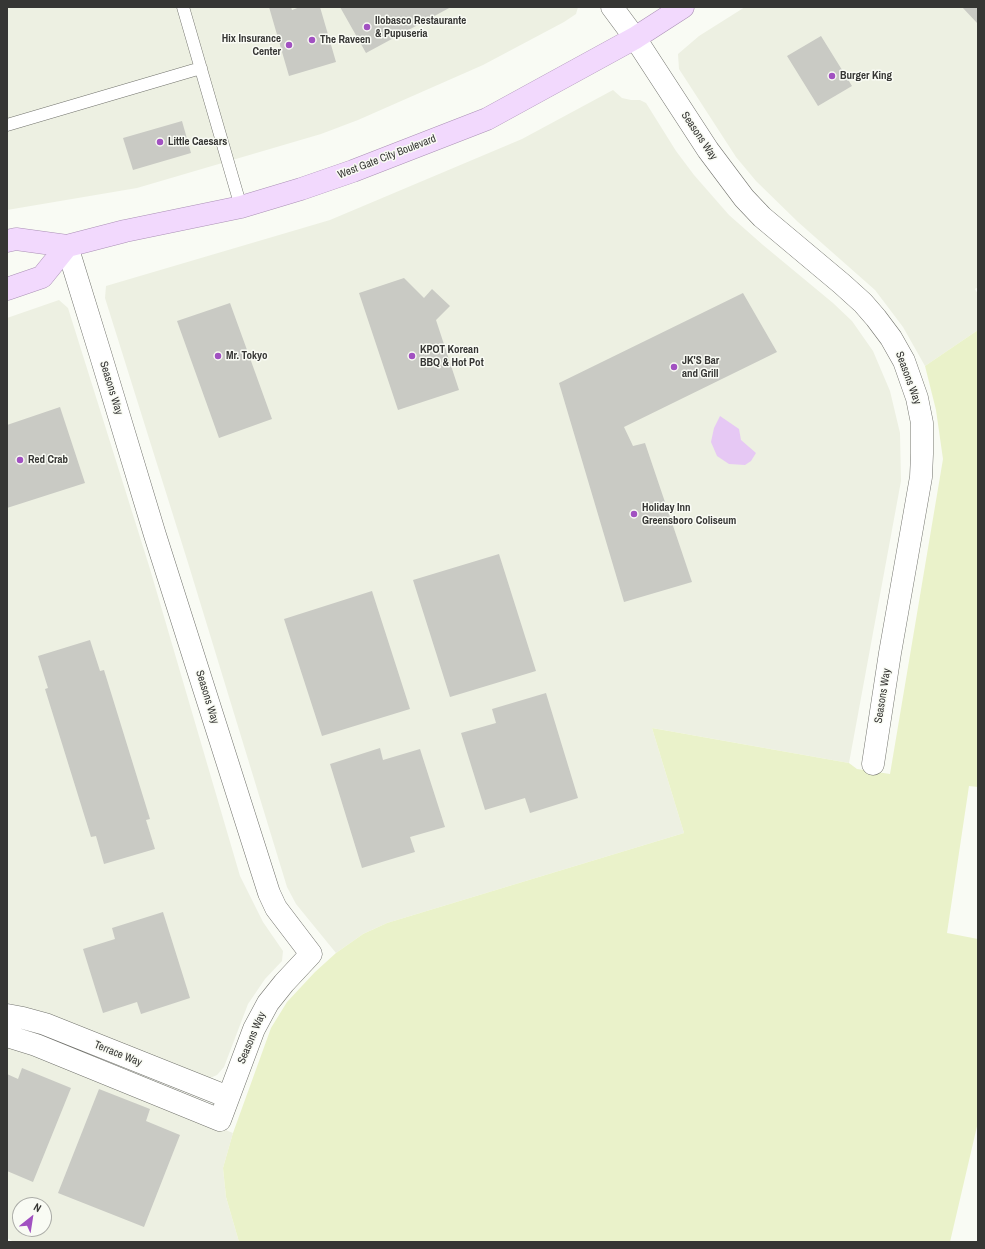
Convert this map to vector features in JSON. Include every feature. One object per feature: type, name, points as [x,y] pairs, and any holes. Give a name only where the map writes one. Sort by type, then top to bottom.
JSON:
[{"type":"main road","name":"West Gate City Boulevard","points":[[7,241],[16,239],[67,246],[126,231],[241,207],[346,174],[487,118],[636,38],[683,7]]},
{"type":"main road","points":[[7,289],[42,277],[67,246]]},
{"type":"street","name":"Seasons Way","points":[[612,7],[636,38],[708,150],[744,198],[762,217],[863,303],[876,318],[891,338],[904,361],[917,398],[922,423],[921,477],[890,653],[873,764]]},
{"type":"street","name":"Seasons Way","points":[[67,246],[155,535],[269,894],[276,908],[311,954],[268,1003],[254,1028],[220,1120]]},
{"type":"street","name":"Terrace Way","points":[[7,1015],[45,1024],[228,1097]]},
{"type":"street","name":"Terrace Way","points":[[7,1036],[36,1045],[220,1120]]},
{"type":"lane","points":[[183,7],[241,207]]},
{"type":"lane","points":[[7,125],[201,68]]},
{"type":"shaded area","points":[[7,7],[578,7],[576,14],[564,22],[483,65],[358,120],[321,134],[137,188],[7,210]]},
{"type":"shaded area","points":[[745,7],[978,7],[978,287],[975,289],[978,294],[978,330],[925,366],[903,327],[875,290],[798,222],[756,181],[736,157],[679,69],[678,54],[699,36]]},
{"type":"shaded area","points":[[613,90],[622,98],[640,100],[646,103],[676,151],[694,175],[729,215],[833,303],[852,321],[873,351],[890,391],[900,433],[901,481],[849,763],[652,728],[684,833],[387,923],[363,934],[336,953],[296,904],[287,887],[105,298],[106,286],[330,220],[522,139]]},
{"type":"shaded area","points":[[59,300],[68,308],[150,569],[240,876],[263,922],[283,951],[282,961],[265,979],[248,1004],[224,1067],[217,1075],[210,1078],[198,1076],[39,1011],[7,1003],[7,318]]},
{"type":"shaded area","points":[[720,416],[739,429],[741,440],[756,453],[751,461],[745,465],[729,464],[717,456],[711,442],[714,428]]},
{"type":"shaded area","points":[[7,1047],[29,1052],[233,1133],[223,1168],[226,1197],[239,1242],[14,1242],[7,1238]]},
{"type":"green space","points":[[978,330],[978,787],[969,786],[947,933],[978,939],[978,1122],[950,1242],[239,1242],[226,1197],[223,1168],[233,1133],[271,1028],[287,1002],[315,972],[336,953],[363,934],[387,923],[684,833],[652,728],[849,763],[857,769],[890,774],[943,459],[936,410],[925,366]]},
{"type":"building","points":[[269,7],[291,7],[292,10],[300,7],[320,7],[336,62],[289,76]]},
{"type":"building","points":[[340,7],[451,7],[366,53]]},
{"type":"building","points":[[962,7],[978,7],[978,24]]},
{"type":"building","points":[[821,36],[852,86],[818,106],[787,56]]},
{"type":"building","points":[[182,121],[191,153],[133,170],[123,138]]},
{"type":"building","points":[[404,278],[424,298],[432,289],[450,306],[436,320],[459,390],[398,410],[359,293]]},
{"type":"building","name":"Holiday Inn Greensboro Coliseum","points":[[743,293],[777,352],[624,427],[633,446],[645,443],[692,582],[624,602],[559,383]]},
{"type":"building","points":[[230,303],[272,419],[219,438],[177,321]]},
{"type":"building","points":[[60,407],[85,483],[7,508],[7,425]]},
{"type":"building","points":[[499,554],[536,671],[450,697],[413,580]]},
{"type":"building","points":[[372,591],[410,709],[322,736],[284,619]]},
{"type":"building","points":[[90,640],[100,671],[104,670],[150,819],[146,820],[155,849],[104,864],[96,836],[91,837],[45,689],[48,688],[38,656]]},
{"type":"building","points":[[546,693],[578,798],[530,813],[525,798],[485,810],[461,733],[496,723],[492,709]]},
{"type":"building","points":[[380,748],[383,760],[420,749],[445,827],[410,837],[415,852],[362,868],[330,764]]},
{"type":"building","points":[[163,912],[190,998],[141,1014],[137,1002],[103,1013],[83,949],[115,939],[112,928]]},
{"type":"building","points":[[22,1068],[71,1088],[33,1182],[7,1171],[7,1074],[18,1079]]},
{"type":"building","points":[[99,1089],[150,1109],[146,1121],[180,1135],[144,1227],[58,1193]]},
{"type":"place","name":"Ilobasco Restaurante & Pupuseria","points":[[367,27]]},
{"type":"place","name":"The Raveen","points":[[312,40]]},
{"type":"place","name":"Hix Insurance Center","points":[[289,45]]},
{"type":"place","name":"Burger King","points":[[832,76]]},
{"type":"place","name":"Little Caesars","points":[[160,142]]},
{"type":"place","name":"Mr. Tokyo","points":[[218,356]]},
{"type":"place","name":"KPOT Korean BBQ & Hot Pot","points":[[412,356]]},
{"type":"place","name":"JK'S Bar and Grill","points":[[674,367]]},
{"type":"place","name":"Red Crab","points":[[20,460]]},
{"type":"place","name":"Holiday Inn Greensboro Coliseum","points":[[634,514]]}]
